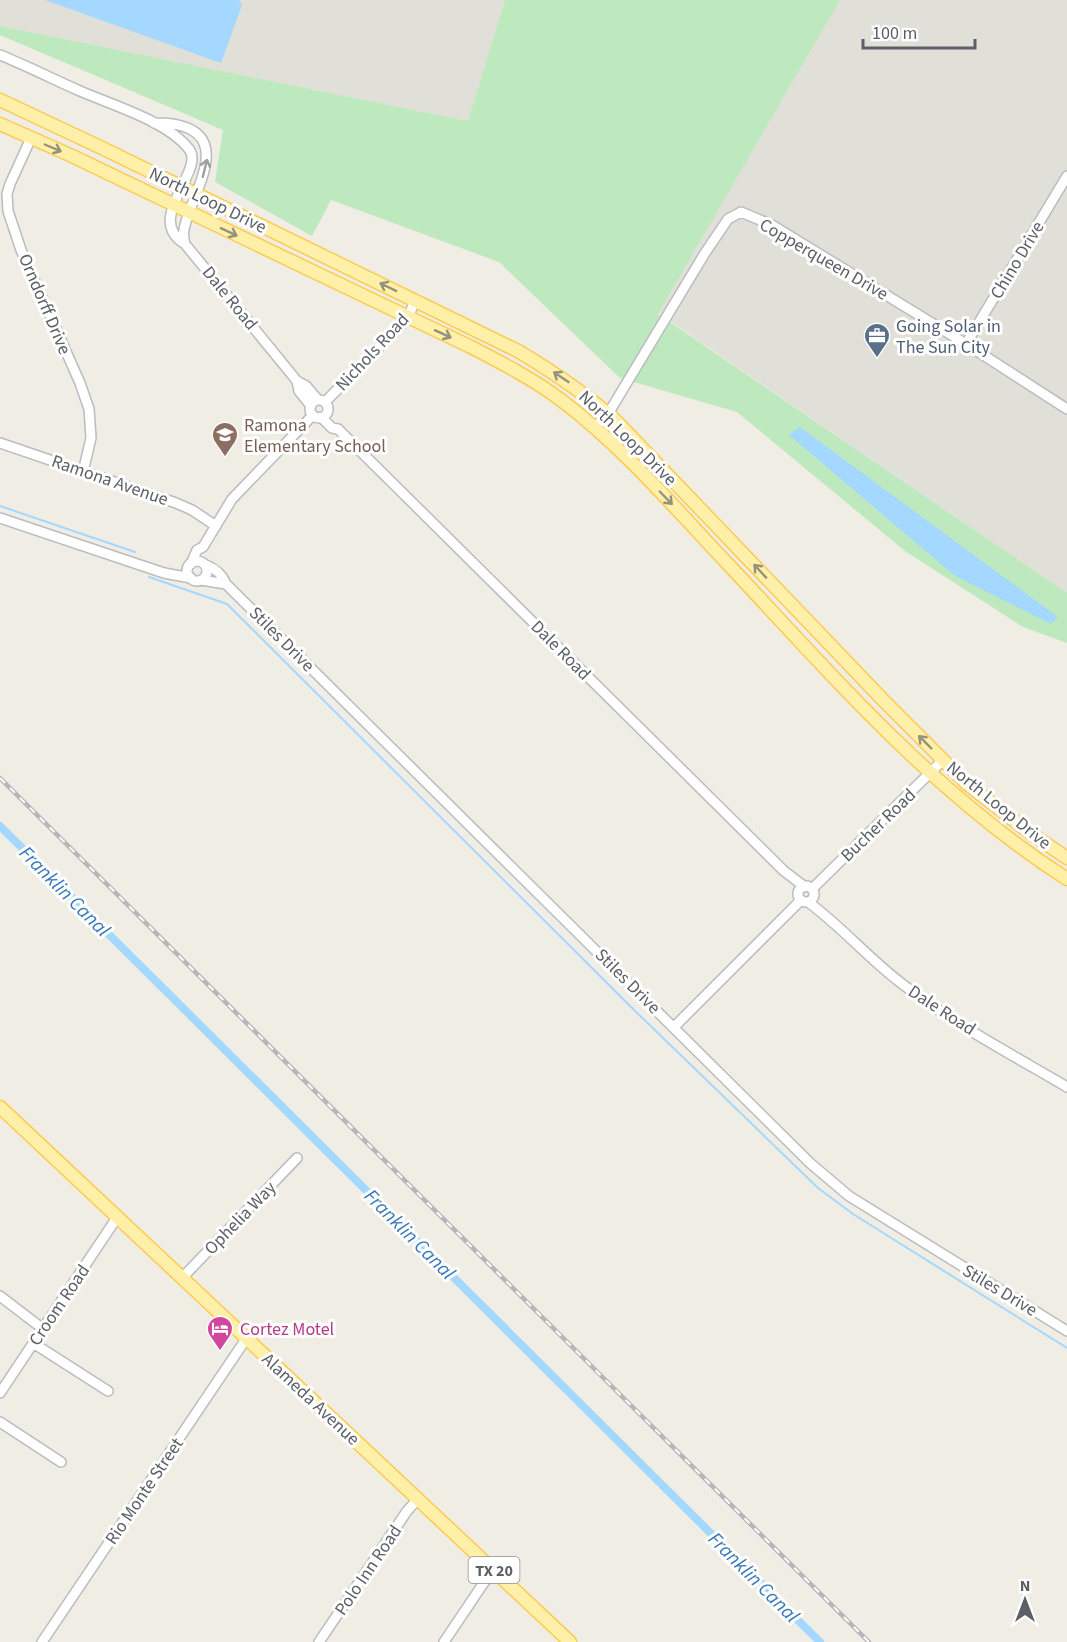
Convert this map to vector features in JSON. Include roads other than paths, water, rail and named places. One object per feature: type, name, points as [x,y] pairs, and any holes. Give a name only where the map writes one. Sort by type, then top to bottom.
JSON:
[{"type":"main road","name":"North Loop Drive","points":[[0,100],[518,351],[576,387],[608,414],[966,783],[1067,858]]},
{"type":"main road","name":"North Loop Drive","points":[[0,124],[70,155],[471,347],[560,399],[595,427],[663,495],[888,734],[930,774],[1029,855],[1067,879]]},
{"type":"main road","points":[[762,600],[775,588]]},
{"type":"main road","name":"Alameda Avenue","points":[[0,1107],[570,1642]]},
{"type":"street","name":"Dale Road","points":[[0,55],[152,123],[173,135],[192,153],[190,166],[173,205],[170,225],[176,239],[185,244],[297,381],[306,386],[319,409],[337,422],[339,429],[806,895],[900,983],[949,1016],[1067,1088]]},
{"type":"street","name":"Dale Road","points":[[152,123],[183,126],[195,133],[206,150],[207,161],[184,232],[185,244]]},
{"type":"street","name":"Orndorff Drive","points":[[31,138],[10,184],[7,194],[8,211],[21,250],[80,383],[89,409],[91,438],[83,472]]},
{"type":"street","name":"Chino Drive","points":[[966,344],[1067,176]]},
{"type":"street","name":"Copperqueen Drive","points":[[595,427],[608,414],[728,219],[741,212],[772,225],[1067,409]]},
{"type":"street","name":"Nichols Road","points":[[190,564],[232,499],[408,318],[415,300]]},
{"type":"street","name":"Ramona Avenue","points":[[0,443],[176,503],[192,510],[216,526]]},
{"type":"street","points":[[0,518],[164,573],[226,584]]},
{"type":"street","points":[[196,579],[207,573],[202,547]]},
{"type":"street","points":[[173,574],[196,561],[204,564]]},
{"type":"street","points":[[190,564],[188,572],[196,579]]},
{"type":"street","name":"Stiles Drive","points":[[204,564],[217,571],[226,584],[810,1163],[849,1196],[1067,1330]]},
{"type":"street","name":"Bucher Road","points":[[674,1027],[943,760]]},
{"type":"street","name":"Ophelia Way","points":[[182,1278],[297,1158]]},
{"type":"street","name":"Croom Road","points":[[0,1393],[118,1216]]},
{"type":"street","points":[[0,1296],[43,1329]]},
{"type":"street","name":"Rio Monte Street","points":[[42,1642],[246,1339]]},
{"type":"street","points":[[33,1343],[108,1391]]},
{"type":"street","points":[[0,1422],[61,1462]]},
{"type":"street","name":"Polo Inn Road","points":[[319,1642],[407,1511],[418,1499]]},
{"type":"street","points":[[444,1642],[493,1569]]},
{"type":"water","points":[[45,0],[239,0],[242,5],[221,63]]},
{"type":"water","points":[[800,427],[1058,617],[1051,624],[955,576],[789,435]]},
{"type":"waterway","points":[[0,506],[135,552]]},
{"type":"waterway","points":[[149,577],[227,604],[630,1006],[818,1188],[853,1214],[1067,1348]]},
{"type":"waterway","name":"Franklin Canal","points":[[0,826],[820,1642]]},
{"type":"railway","points":[[0,778],[869,1642]]},
{"type":"place","name":"Going Solar in The Sun City","points":[[877,359]]},
{"type":"place","name":"Ramona Elementary School","points":[[225,458]]},
{"type":"place","name":"Cortez Motel","points":[[220,1352]]}]
